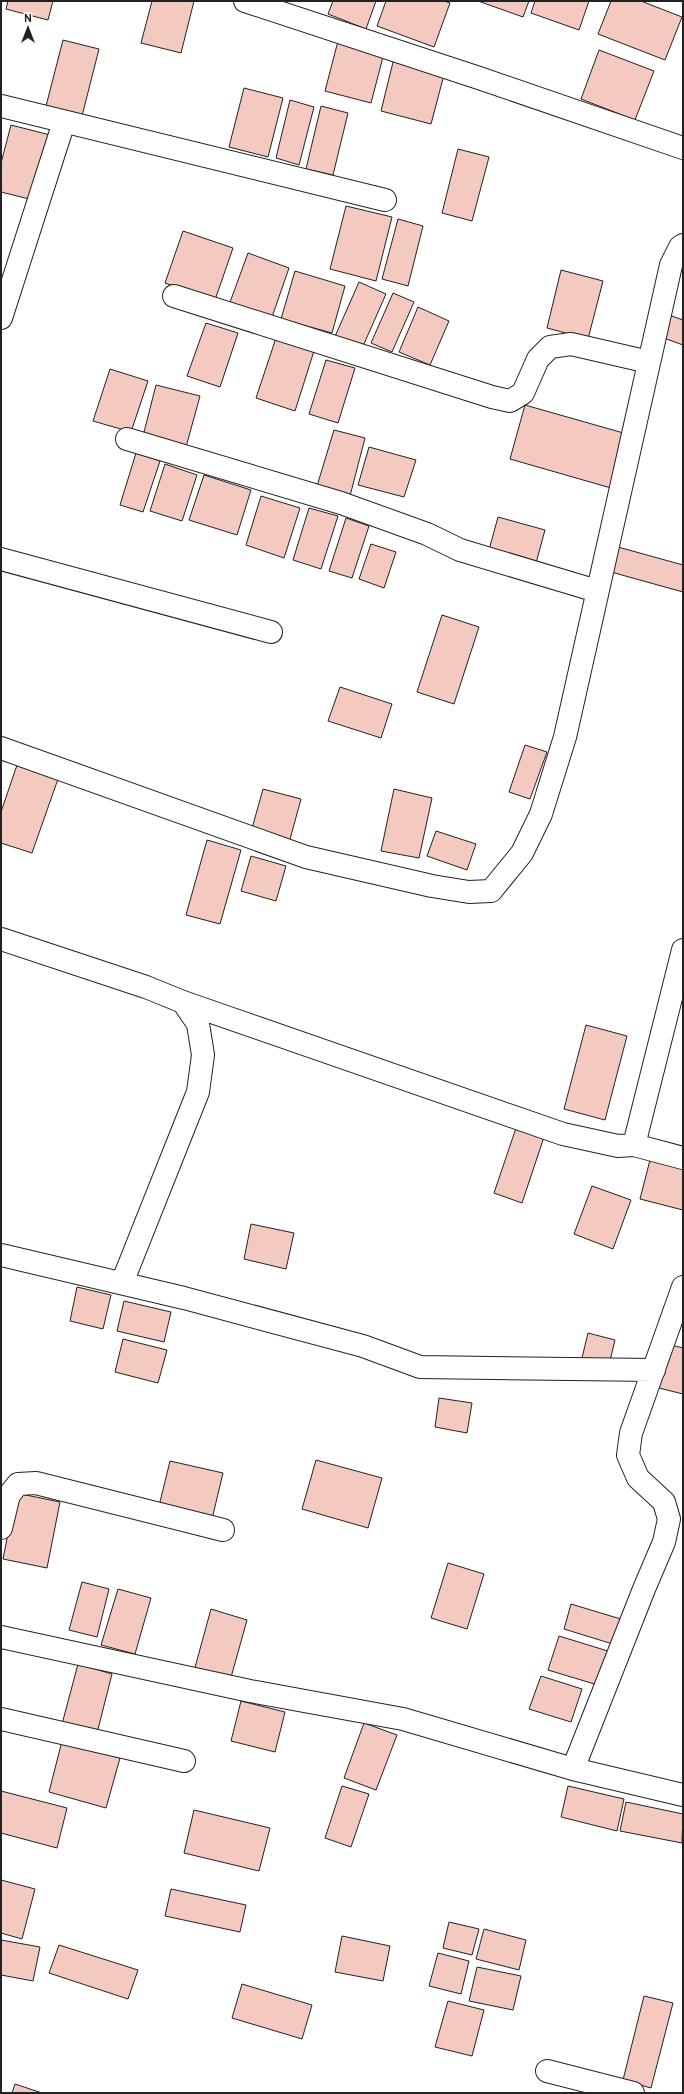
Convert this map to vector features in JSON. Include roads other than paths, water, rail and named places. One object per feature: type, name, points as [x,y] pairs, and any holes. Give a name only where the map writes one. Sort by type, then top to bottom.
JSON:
[{"type":"street","points":[[245,1],[274,5],[683,148]]},
{"type":"street","points":[[1,106],[386,200]]},
{"type":"street","points":[[1,318],[64,122]]},
{"type":"street","points":[[1,748],[306,857],[432,886],[469,892],[491,891],[522,853],[541,814],[565,737],[671,265],[680,247],[683,245]]},
{"type":"street","points":[[174,296],[492,397],[510,401],[523,393],[538,359],[550,347],[571,344],[649,362]]},
{"type":"street","points":[[127,439],[341,503],[427,534],[460,550],[597,591]]},
{"type":"street","points":[[1,559],[271,632]]},
{"type":"street","points":[[1,939],[146,987],[183,1002],[563,1134],[618,1146],[634,1145],[683,1158]]},
{"type":"street","points":[[634,1145],[683,950]]},
{"type":"street","points":[[122,1283],[198,1092],[203,1055],[198,1024],[183,1002]]},
{"type":"street","points":[[1,1255],[184,1298],[363,1346],[420,1367],[654,1370]]},
{"type":"street","points":[[573,1769],[664,1542],[669,1519],[664,1502],[638,1478],[628,1455],[631,1433],[683,1287]]},
{"type":"street","points":[[1,1528],[9,1495],[18,1484],[36,1483],[223,1530]]},
{"type":"street","points":[[1,1637],[250,1691],[403,1719],[573,1769],[683,1795]]},
{"type":"street","points":[[1,1719],[184,1761]]},
{"type":"street","points":[[547,2070],[633,2093]]}]
